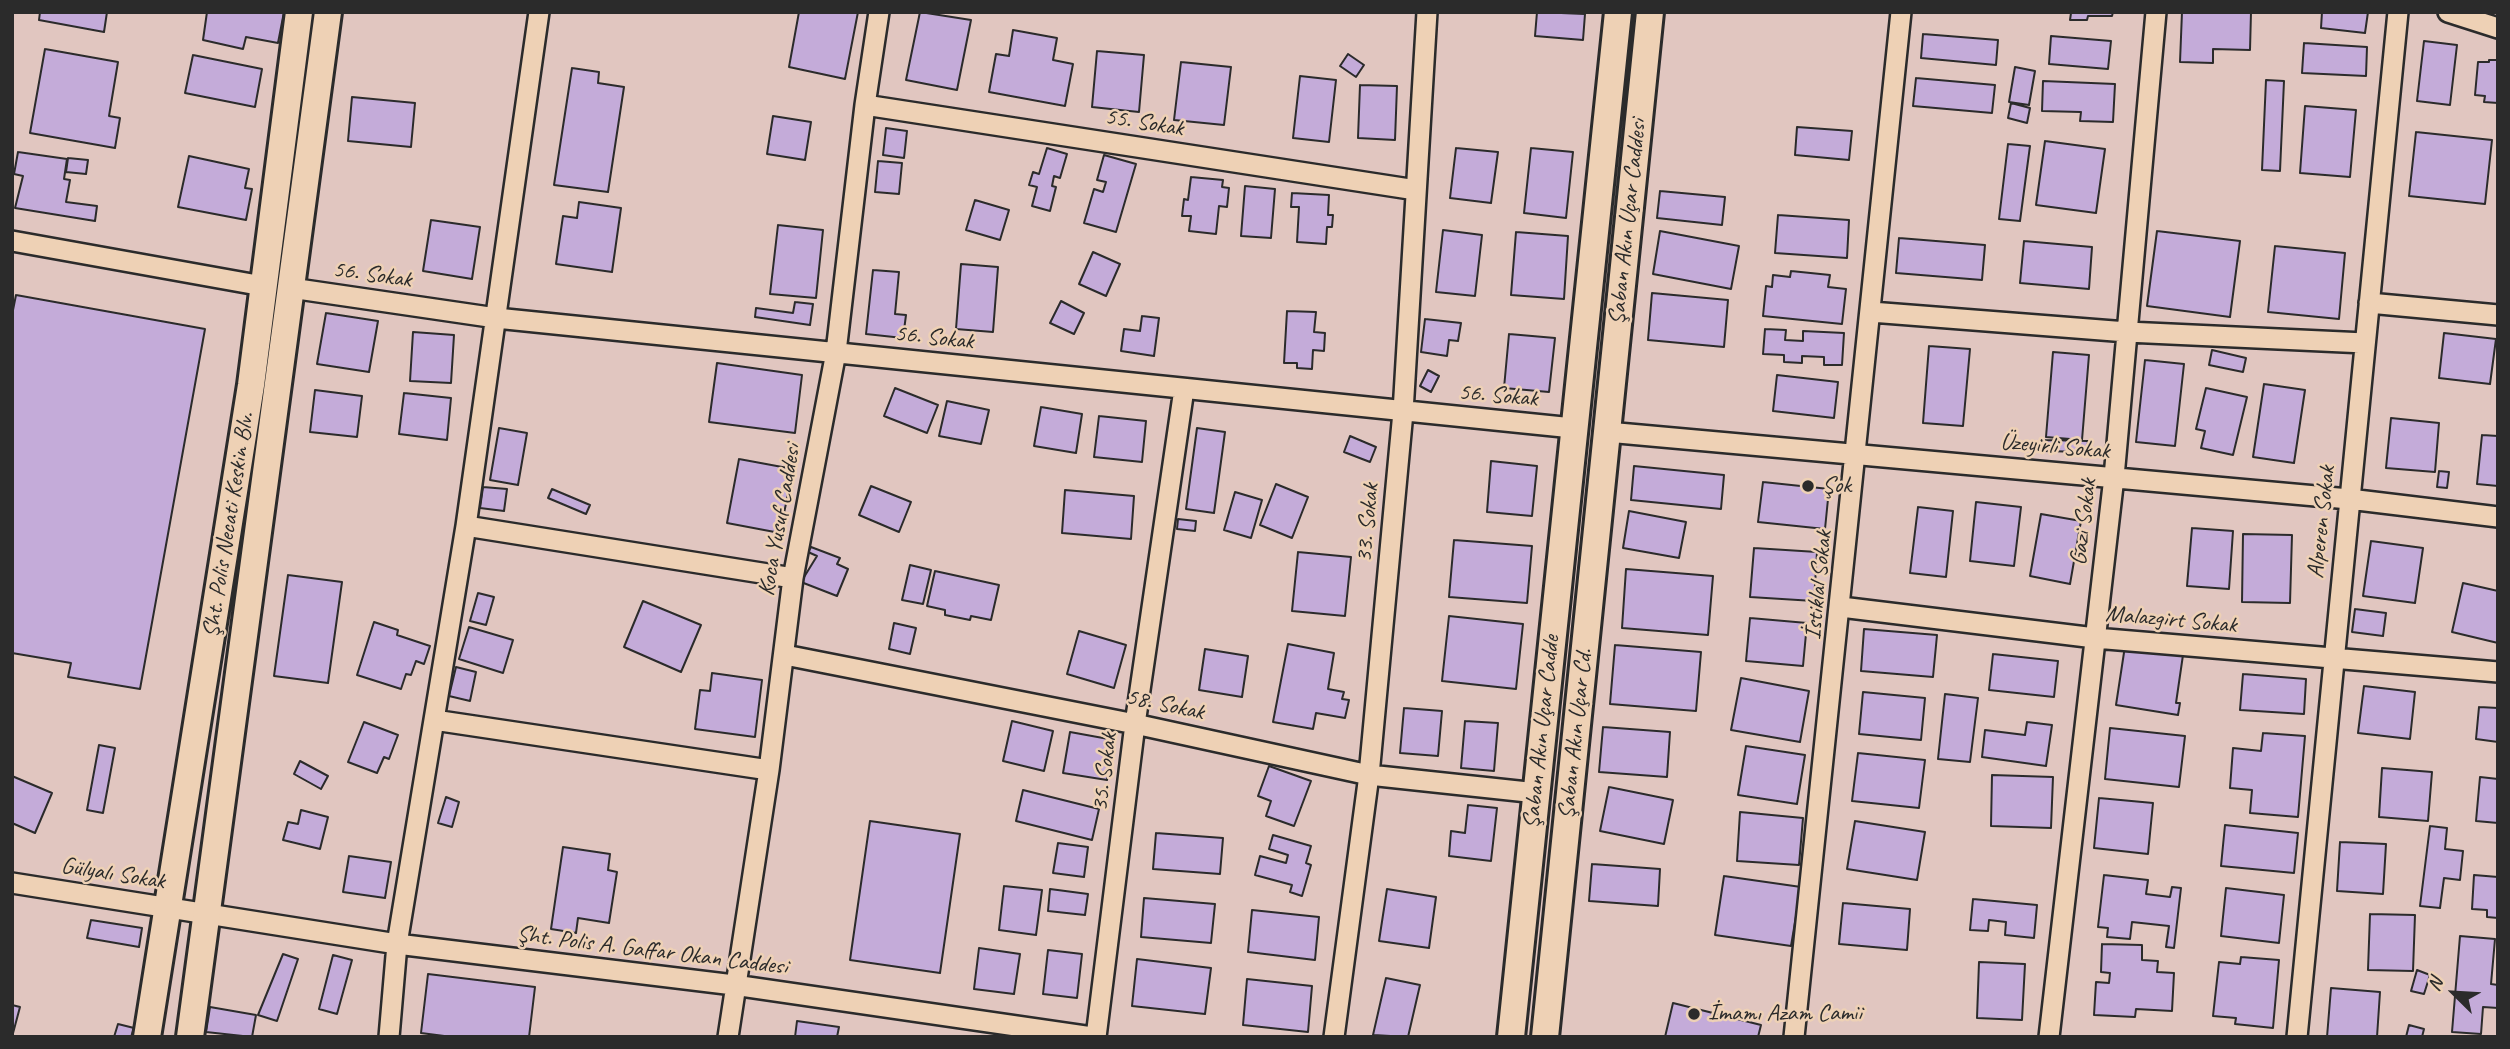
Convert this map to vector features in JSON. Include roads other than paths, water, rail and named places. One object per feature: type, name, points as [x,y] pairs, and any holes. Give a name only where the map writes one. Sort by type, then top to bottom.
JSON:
[{"type":"main road","name":"Şht. Polis Necati Keskin Blv.","points":[[148,1037],[263,286],[299,12]]},
{"type":"main road","name":"Şht. Polis Necati Keskin Blv.","points":[[190,1037],[328,12]]},
{"type":"main road","name":"Şaban Akın Uçar Caddesi","points":[[1573,428],[1618,12]]},
{"type":"main road","name":"Şaban Akın Uçar Caddesi","points":[[1607,432],[1650,12]]},
{"type":"main road","points":[[1573,428],[1607,432]]},
{"type":"main road","name":"Şaban Akın Uçar Cadde","points":[[1511,1037],[1573,428]]},
{"type":"main road","name":"Şaban Akın Uçar Cd.","points":[[1545,1037],[1607,432]]},
{"type":"street","points":[[389,1037],[397,943],[466,526],[539,12]]},
{"type":"street","name":"Koca Yusuf Caddesi","points":[[728,1037],[769,770],[793,578],[836,352],[865,105],[879,12]]},
{"type":"street","name":"33. Sokak","points":[[1334,1037],[1369,775],[1403,412],[1427,12]]},
{"type":"street","name":"İstiklal Sokak","points":[[1794,1037],[1857,454],[1901,12]]},
{"type":"street","name":"Gazi Sokak","points":[[2049,1037],[2114,477],[2156,12]]},
{"type":"street","name":"Alperen Sokak","points":[[2297,1037],[2398,12]]},
{"type":"street","points":[[2448,12],[2498,28]]},
{"type":"street","name":"55. Sokak","points":[[865,105],[1416,190]]},
{"type":"street","points":[[12,241],[263,286]]},
{"type":"street","name":"56. Sokak","points":[[291,288],[496,318],[1573,428]]},
{"type":"street","points":[[2369,303],[2498,315]]},
{"type":"street","points":[[1871,312],[2127,332],[2365,342]]},
{"type":"street","name":"35. Sokak","points":[[1094,1037],[1135,724],[1184,389]]},
{"type":"street","name":"Üzeyirli Sokak","points":[[1607,432],[2349,499],[2498,517]]},
{"type":"street","points":[[466,526],[793,578]]},
{"type":"street","name":"Malazgirt Sokak","points":[[1841,607],[2095,638],[2498,672]]},
{"type":"street","name":"58. Sokak","points":[[785,655],[1135,724],[1369,775],[1536,793]]},
{"type":"street","points":[[434,720],[769,770]]},
{"type":"street","name":"Gülyalı Sokak","points":[[12,884],[207,913]]},
{"type":"street","name":"Şht. Polis A. Gaffar Okan Caddesi","points":[[207,913],[397,943],[734,985],[1094,1037]]},
{"type":"place","name":"Şok","points":[[1808,486]]},
{"type":"place","name":"İmamı Azam Camii","points":[[1694,1014]]}]
